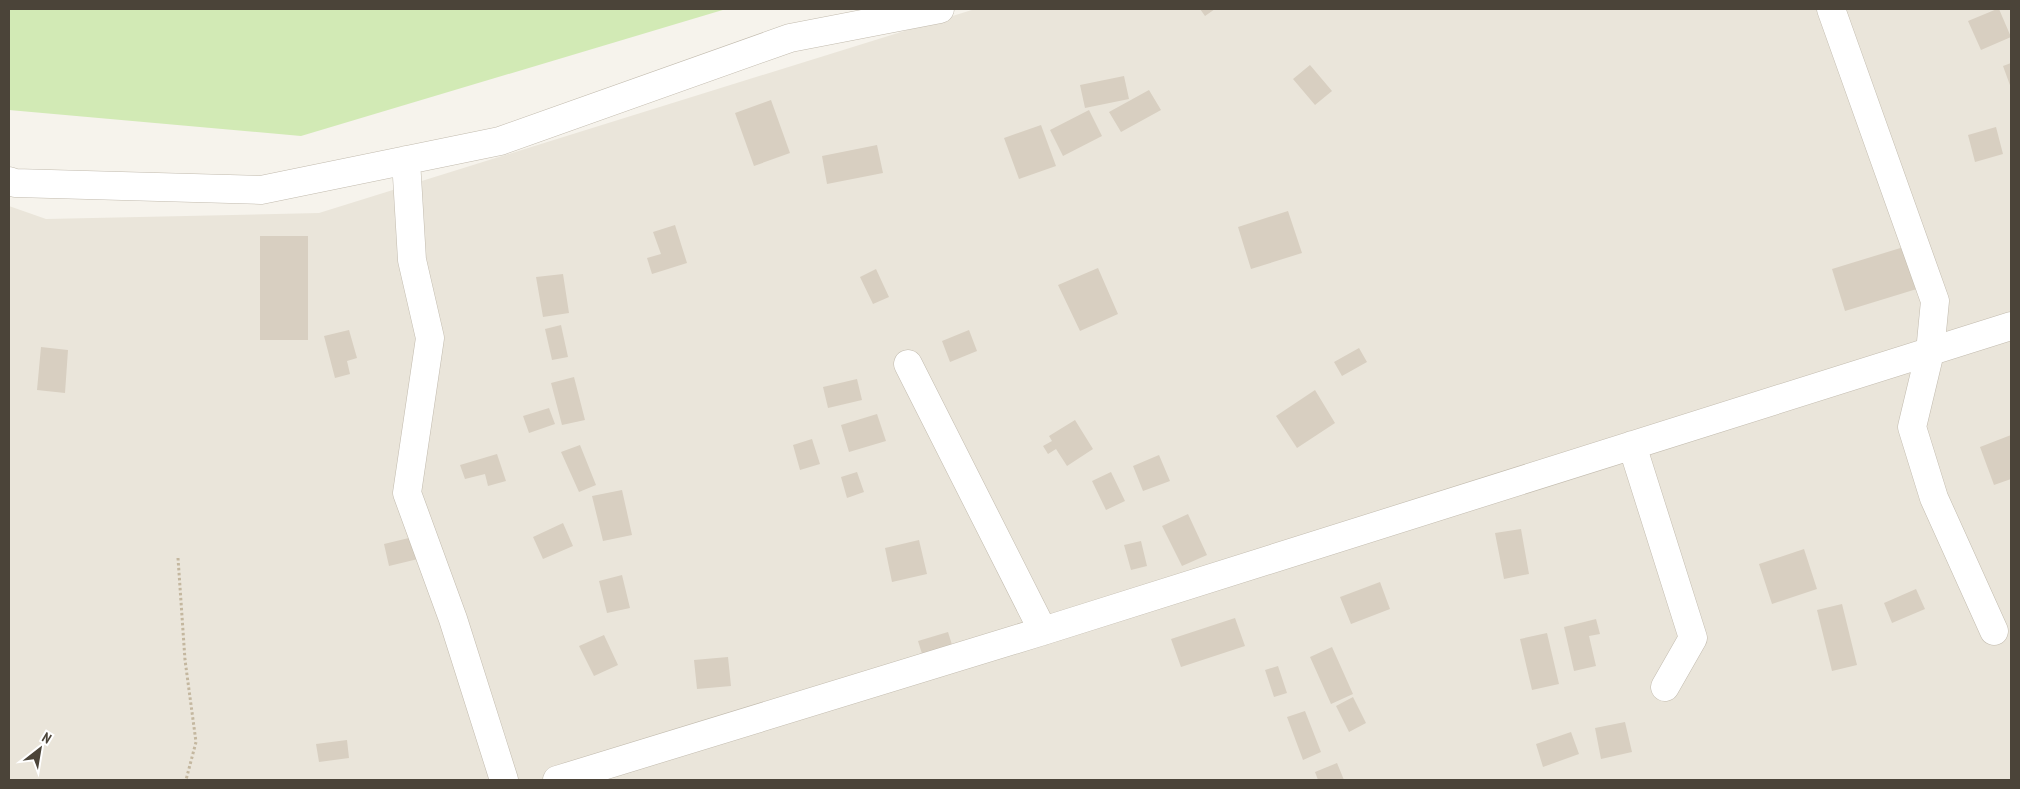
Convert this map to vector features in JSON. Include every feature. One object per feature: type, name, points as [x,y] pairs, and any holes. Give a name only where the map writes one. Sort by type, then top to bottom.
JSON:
[{"type":"street","points":[[9,181],[15,183],[261,190],[500,141],[790,38],[940,9]]},
{"type":"street","points":[[1831,9],[1934,301],[1930,352],[1912,426],[1934,498],[1994,631]]},
{"type":"street","points":[[406,160],[412,260],[430,338],[407,493],[453,619],[504,780]]},
{"type":"street","points":[[557,780],[1043,631],[2011,326]]},
{"type":"street","points":[[908,364],[1043,631]]},
{"type":"street","points":[[1632,446],[1693,638],[1665,687]]},
{"type":"path","points":[[178,558],[185,660],[196,742],[186,780]]},
{"type":"shaded area","points":[[975,9],[2011,9],[2011,780],[9,780],[9,206],[46,219],[319,213]]},
{"type":"green space","points":[[9,9],[726,9],[301,136],[9,110]]},
{"type":"building","points":[[1200,9],[1215,9],[1205,16]]},
{"type":"building","points":[[1999,9],[2011,37],[1981,50],[1968,21]]},
{"type":"building","points":[[2011,63],[2011,88],[2003,66]]},
{"type":"building","points":[[1310,65],[1332,91],[1315,105],[1293,79]]},
{"type":"building","points":[[1124,76],[1129,99],[1085,108],[1080,85]]},
{"type":"building","points":[[1149,90],[1161,110],[1121,132],[1109,112]]},
{"type":"building","points":[[771,100],[790,153],[754,166],[735,113]]},
{"type":"building","points":[[1089,110],[1102,136],[1063,156],[1050,130]]},
{"type":"building","points":[[1041,125],[1056,166],[1019,179],[1004,138]]},
{"type":"building","points":[[1996,127],[2003,154],[1975,162],[1968,135]]},
{"type":"building","points":[[877,145],[883,173],[827,184],[822,156]]},
{"type":"building","points":[[1288,211],[1302,253],[1251,269],[1238,227]]},
{"type":"building","points":[[675,225],[687,263],[652,274],[647,258],[661,254],[653,232]]},
{"type":"building","points":[[260,236],[308,236],[308,340],[260,340]]},
{"type":"building","points":[[1907,246],[1920,288],[1845,311],[1832,269]]},
{"type":"building","points":[[1098,268],[1118,314],[1080,331],[1058,285]]},
{"type":"building","points":[[876,269],[889,297],[873,304],[860,277]]},
{"type":"building","points":[[563,274],[569,313],[543,317],[536,277]]},
{"type":"building","points":[[561,325],[568,357],[552,360],[545,329]]},
{"type":"building","points":[[349,330],[357,358],[347,361],[350,374],[335,378],[324,336]]},
{"type":"building","points":[[969,330],[977,351],[950,362],[942,341]]},
{"type":"building","points":[[41,347],[68,350],[65,393],[37,390]]},
{"type":"building","points":[[1359,348],[1367,362],[1342,376],[1334,362]]},
{"type":"building","points":[[574,377],[585,420],[562,425],[551,383]]},
{"type":"building","points":[[857,379],[862,400],[828,408],[823,387]]},
{"type":"building","points":[[1315,390],[1335,423],[1297,448],[1276,416]]},
{"type":"building","points":[[549,408],[555,424],[529,433],[523,416]]},
{"type":"building","points":[[877,414],[886,441],[849,452],[841,425]]},
{"type":"building","points":[[1075,420],[1093,449],[1067,466],[1056,449],[1048,454],[1043,446],[1052,441],[1049,436]]},
{"type":"building","points":[[2011,435],[2011,479],[1994,485],[1980,447]]},
{"type":"building","points":[[812,439],[820,464],[800,470],[793,445]]},
{"type":"building","points":[[580,445],[596,485],[579,492],[561,452]]},
{"type":"building","points":[[497,454],[506,481],[488,486],[485,474],[465,479],[460,465]]},
{"type":"building","points":[[1159,455],[1170,481],[1143,491],[1133,466]]},
{"type":"building","points":[[857,472],[864,492],[847,498],[841,477]]},
{"type":"building","points":[[1111,472],[1125,501],[1106,510],[1092,481]]},
{"type":"building","points":[[622,490],[632,535],[603,541],[592,496]]},
{"type":"building","points":[[1188,514],[1207,555],[1182,566],[1162,526]]},
{"type":"building","points":[[563,523],[573,546],[543,559],[533,537]]},
{"type":"building","points":[[1521,529],[1529,574],[1504,579],[1495,533]]},
{"type":"building","points":[[413,537],[418,559],[389,566],[384,544]]},
{"type":"building","points":[[919,540],[927,574],[892,582],[885,548]]},
{"type":"building","points":[[1141,541],[1147,566],[1131,570],[1124,545]]},
{"type":"building","points":[[1804,549],[1817,589],[1772,604],[1759,564]]},
{"type":"building","points":[[622,575],[630,608],[607,613],[599,581]]},
{"type":"building","points":[[1380,582],[1390,609],[1351,624],[1340,597]]},
{"type":"building","points":[[1916,589],[1925,609],[1892,623],[1884,603]]},
{"type":"building","points":[[1842,604],[1857,665],[1832,671],[1817,610]]},
{"type":"building","points":[[1235,618],[1245,646],[1181,667],[1171,639]]},
{"type":"building","points":[[1596,619],[1600,634],[1589,636],[1596,666],[1574,671],[1564,627]]},
{"type":"building","points":[[948,632],[953,648],[923,657],[918,641]]},
{"type":"building","points":[[1547,633],[1559,684],[1532,690],[1520,639]]},
{"type":"building","points":[[604,635],[618,665],[594,676],[579,646]]},
{"type":"building","points":[[1332,647],[1353,694],[1331,704],[1310,657]]},
{"type":"building","points":[[728,657],[731,686],[697,689],[694,660]]},
{"type":"building","points":[[1278,666],[1287,693],[1274,697],[1265,670]]},
{"type":"building","points":[[1353,697],[1366,723],[1349,732],[1336,706]]},
{"type":"building","points":[[1305,711],[1321,752],[1303,760],[1287,717]]},
{"type":"building","points":[[1625,722],[1632,752],[1601,759],[1595,728]]},
{"type":"building","points":[[1571,732],[1579,754],[1543,767],[1536,744]]},
{"type":"building","points":[[347,740],[349,758],[319,762],[316,744]]},
{"type":"building","points":[[1337,763],[1344,780],[1318,780],[1315,772]]}]
